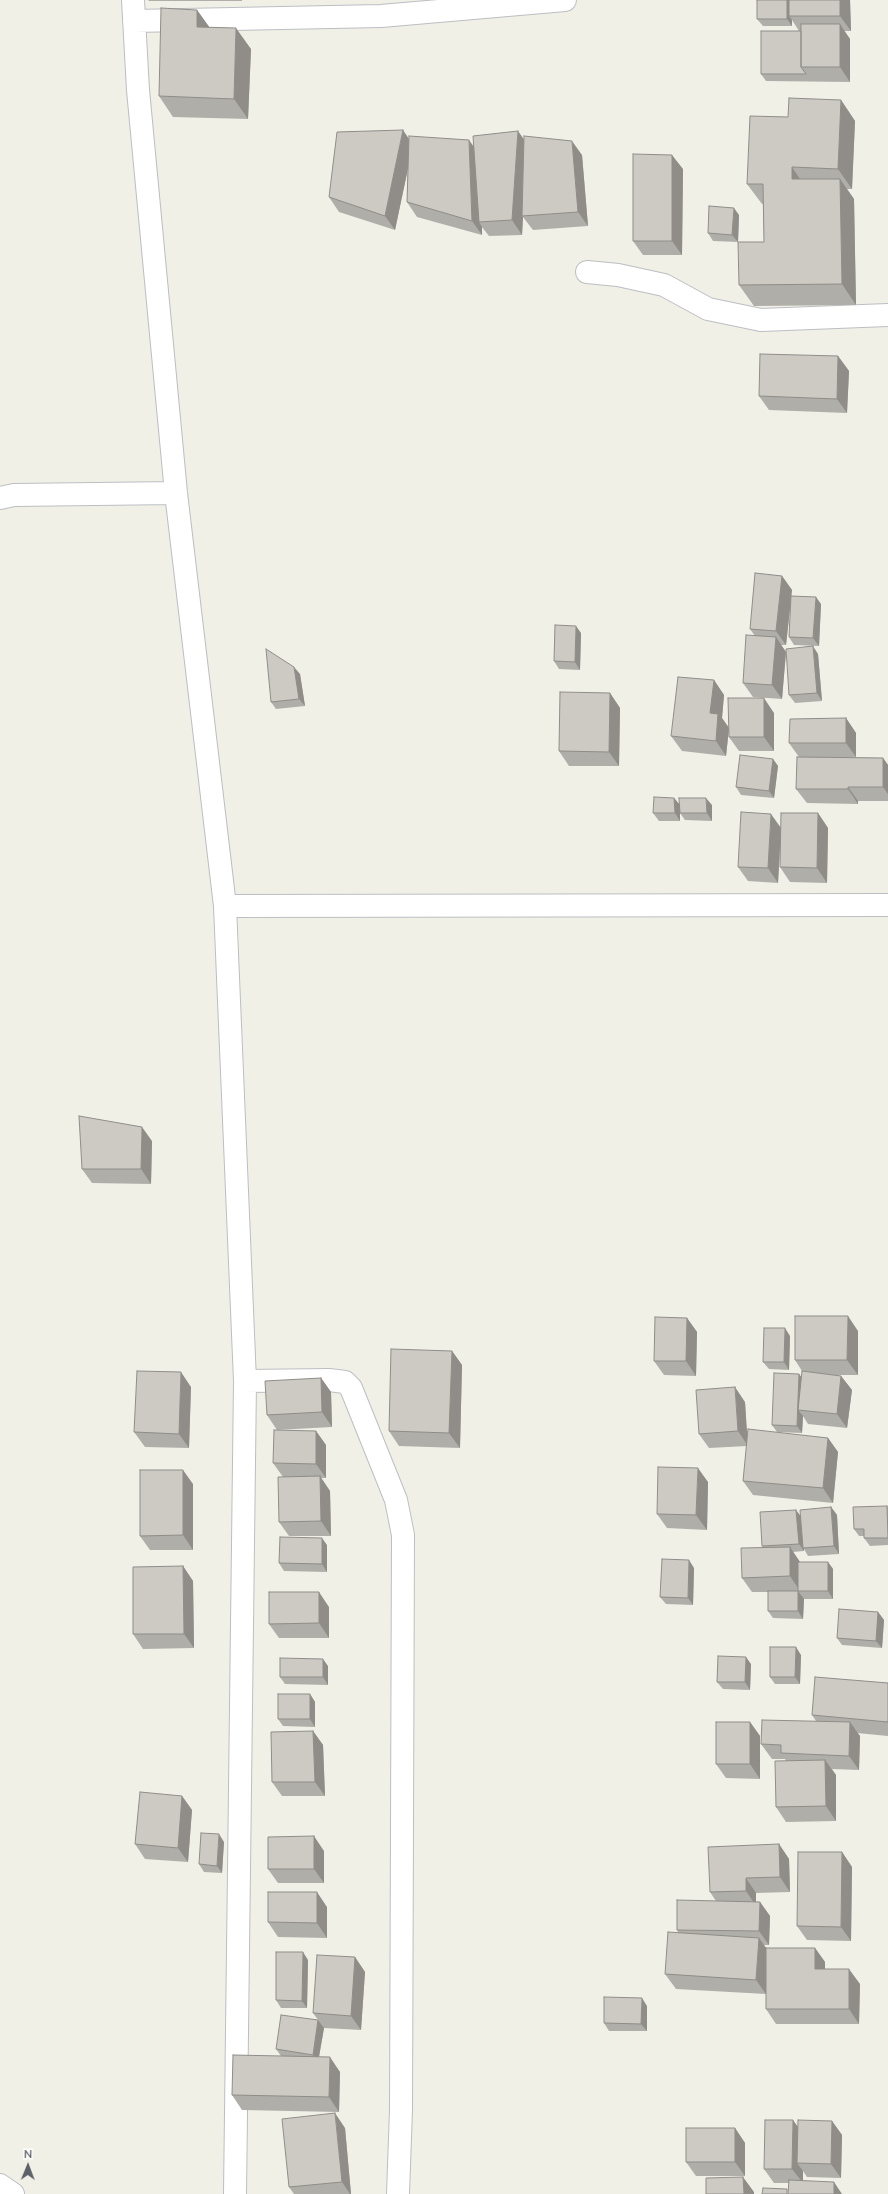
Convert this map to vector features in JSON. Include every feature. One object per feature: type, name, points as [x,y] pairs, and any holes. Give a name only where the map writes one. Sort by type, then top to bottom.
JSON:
[{"type":"street","points":[[235,2194],[245,1381],[225,906],[176,493],[138,90],[134,11],[355,18],[565,0]]},
{"type":"street","points":[[587,272],[618,275],[664,285],[708,309],[761,320],[888,316]]},
{"type":"street","points":[[0,498],[14,495],[176,493]]},
{"type":"street","points":[[225,906],[888,905]]},
{"type":"street","points":[[245,1381],[339,1380],[351,1388],[396,1500],[404,1535],[402,2110],[398,2194]]},
{"type":"street","points":[[0,2184],[13,2194]]},
{"type":"building","points":[[757,0],[787,0],[787,19],[757,19]]},
{"type":"building","points":[[789,0],[840,0],[840,16],[789,16]]},
{"type":"building","points":[[161,8],[197,10],[197,27],[236,28],[234,99],[159,96]]},
{"type":"building","points":[[801,24],[840,24],[840,67],[801,67]]},
{"type":"building","points":[[761,31],[801,31],[801,67],[806,74],[761,74]]},
{"type":"building","points":[[789,98],[841,100],[838,169],[792,167],[792,179],[840,179],[842,284],[739,285],[738,242],[764,242],[763,184],[747,184],[750,116],[788,117]]},
{"type":"building","points":[[403,130],[385,216],[329,197],[337,132]]},
{"type":"building","points":[[518,131],[512,220],[479,222],[473,136]]},
{"type":"building","points":[[409,136],[469,140],[472,221],[407,202]]},
{"type":"building","points":[[524,136],[572,141],[578,212],[522,216]]},
{"type":"building","points":[[633,154],[672,155],[672,241],[633,241]]},
{"type":"building","points":[[709,206],[734,208],[732,235],[708,233]]},
{"type":"building","points":[[760,354],[838,356],[837,399],[759,396]]},
{"type":"building","points":[[755,573],[782,576],[776,631],[750,629]]},
{"type":"building","points":[[791,596],[816,597],[813,638],[789,637]]},
{"type":"building","points":[[555,625],[576,626],[575,662],[554,661]]},
{"type":"building","points":[[746,635],[776,637],[772,685],[743,683]]},
{"type":"building","points":[[813,646],[817,693],[789,695],[786,649]]},
{"type":"building","points":[[266,649],[294,667],[299,699],[271,702]]},
{"type":"building","points":[[678,677],[714,680],[710,713],[718,714],[716,741],[671,736]]},
{"type":"building","points":[[560,692],[610,693],[609,752],[559,751]]},
{"type":"building","points":[[728,698],[764,698],[764,737],[729,737]]},
{"type":"building","points":[[846,718],[846,743],[789,743],[790,719]]},
{"type":"building","points":[[740,755],[773,759],[769,791],[736,787]]},
{"type":"building","points":[[797,757],[883,758],[883,787],[796,789]]},
{"type":"building","points":[[654,797],[674,798],[675,813],[653,813]]},
{"type":"building","points":[[679,798],[706,798],[707,813],[680,813]]},
{"type":"building","points":[[741,812],[771,814],[768,868],[738,867]]},
{"type":"building","points":[[781,813],[818,813],[817,868],[780,867]]},
{"type":"building","points":[[79,1116],[142,1127],[141,1169],[82,1169]]},
{"type":"building","points":[[795,1316],[848,1316],[847,1360],[795,1360]]},
{"type":"building","points":[[655,1317],[687,1318],[686,1361],[654,1361]]},
{"type":"building","points":[[764,1328],[785,1328],[784,1362],[763,1362]]},
{"type":"building","points":[[391,1349],[452,1351],[449,1433],[389,1431]]},
{"type":"building","points":[[137,1371],[181,1372],[179,1434],[134,1432]]},
{"type":"building","points":[[802,1371],[841,1376],[837,1414],[798,1410]]},
{"type":"building","points":[[774,1373],[799,1374],[797,1426],[772,1425]]},
{"type":"building","points":[[321,1378],[322,1412],[267,1415],[265,1381]]},
{"type":"building","points":[[735,1387],[738,1431],[699,1434],[696,1390]]},
{"type":"building","points":[[748,1429],[828,1438],[823,1488],[743,1481]]},
{"type":"building","points":[[274,1430],[316,1431],[316,1464],[273,1463]]},
{"type":"building","points":[[658,1467],[698,1468],[696,1515],[657,1514]]},
{"type":"building","points":[[140,1470],[183,1470],[183,1535],[140,1536]]},
{"type":"building","points":[[320,1476],[321,1521],[279,1522],[278,1477]]},
{"type":"building","points":[[887,1506],[888,1538],[864,1538],[864,1529],[854,1529],[853,1507]]},
{"type":"building","points":[[831,1507],[834,1546],[803,1548],[800,1510]]},
{"type":"building","points":[[796,1510],[799,1544],[762,1546],[760,1512]]},
{"type":"building","points":[[280,1537],[322,1538],[322,1564],[279,1563]]},
{"type":"building","points":[[790,1547],[790,1576],[742,1578],[741,1548]]},
{"type":"building","points":[[662,1559],[689,1560],[688,1598],[660,1597]]},
{"type":"building","points":[[798,1562],[828,1562],[828,1591],[798,1591]]},
{"type":"building","points":[[183,1566],[184,1634],[133,1634],[133,1567]]},
{"type":"building","points":[[768,1591],[798,1591],[798,1611],[768,1611]]},
{"type":"building","points":[[269,1592],[319,1592],[319,1623],[269,1624]]},
{"type":"building","points":[[839,1609],[878,1612],[876,1641],[837,1638]]},
{"type":"building","points":[[770,1647],[796,1647],[795,1677],[770,1677]]},
{"type":"building","points":[[718,1656],[746,1657],[745,1682],[717,1682]]},
{"type":"building","points":[[280,1658],[323,1659],[323,1677],[280,1677]]},
{"type":"building","points":[[815,1677],[888,1683],[888,1722],[812,1715]]},
{"type":"building","points":[[278,1694],[310,1694],[310,1719],[278,1719]]},
{"type":"building","points":[[762,1720],[850,1722],[849,1756],[781,1753],[781,1745],[761,1744]]},
{"type":"building","points":[[716,1722],[750,1722],[750,1764],[716,1764]]},
{"type":"building","points":[[313,1731],[315,1782],[272,1782],[271,1732]]},
{"type":"building","points":[[825,1760],[826,1806],[776,1807],[775,1761]]},
{"type":"building","points":[[140,1792],[182,1796],[178,1848],[135,1844]]},
{"type":"building","points":[[201,1833],[219,1834],[217,1866],[199,1864]]},
{"type":"building","points":[[314,1836],[314,1869],[268,1869],[268,1837]]},
{"type":"building","points":[[779,1844],[780,1877],[746,1878],[746,1891],[710,1892],[708,1847]]},
{"type":"building","points":[[798,1852],[842,1852],[841,1927],[797,1926]]},
{"type":"building","points":[[268,1892],[317,1892],[317,1923],[268,1922]]},
{"type":"building","points":[[677,1900],[760,1902],[759,1931],[677,1930]]},
{"type":"building","points":[[668,1932],[759,1938],[756,1980],[665,1974]]},
{"type":"building","points":[[766,1948],[815,1948],[815,1969],[849,1969],[849,2009],[766,2009]]},
{"type":"building","points":[[276,1952],[303,1952],[302,2001],[276,2000]]},
{"type":"building","points":[[317,1955],[355,1957],[351,2016],[313,2013]]},
{"type":"building","points":[[604,1997],[642,1998],[641,2024],[604,2023]]},
{"type":"building","points":[[281,2015],[318,2020],[313,2055],[276,2049]]},
{"type":"building","points":[[233,2055],[330,2057],[329,2097],[232,2095]]},
{"type":"building","points":[[335,2113],[342,2182],[289,2187],[282,2119]]},
{"type":"building","points":[[765,2120],[793,2120],[792,2169],[764,2169]]},
{"type":"building","points":[[798,2120],[832,2121],[831,2164],[797,2163]]},
{"type":"building","points":[[686,2128],[735,2128],[735,2162],[686,2162]]},
{"type":"building","points":[[743,2177],[744,2194],[706,2194],[706,2178]]},
{"type":"building","points":[[789,2180],[834,2182],[834,2194],[788,2194]]},
{"type":"building","points":[[763,2188],[787,2189],[787,2194],[762,2194]]}]
